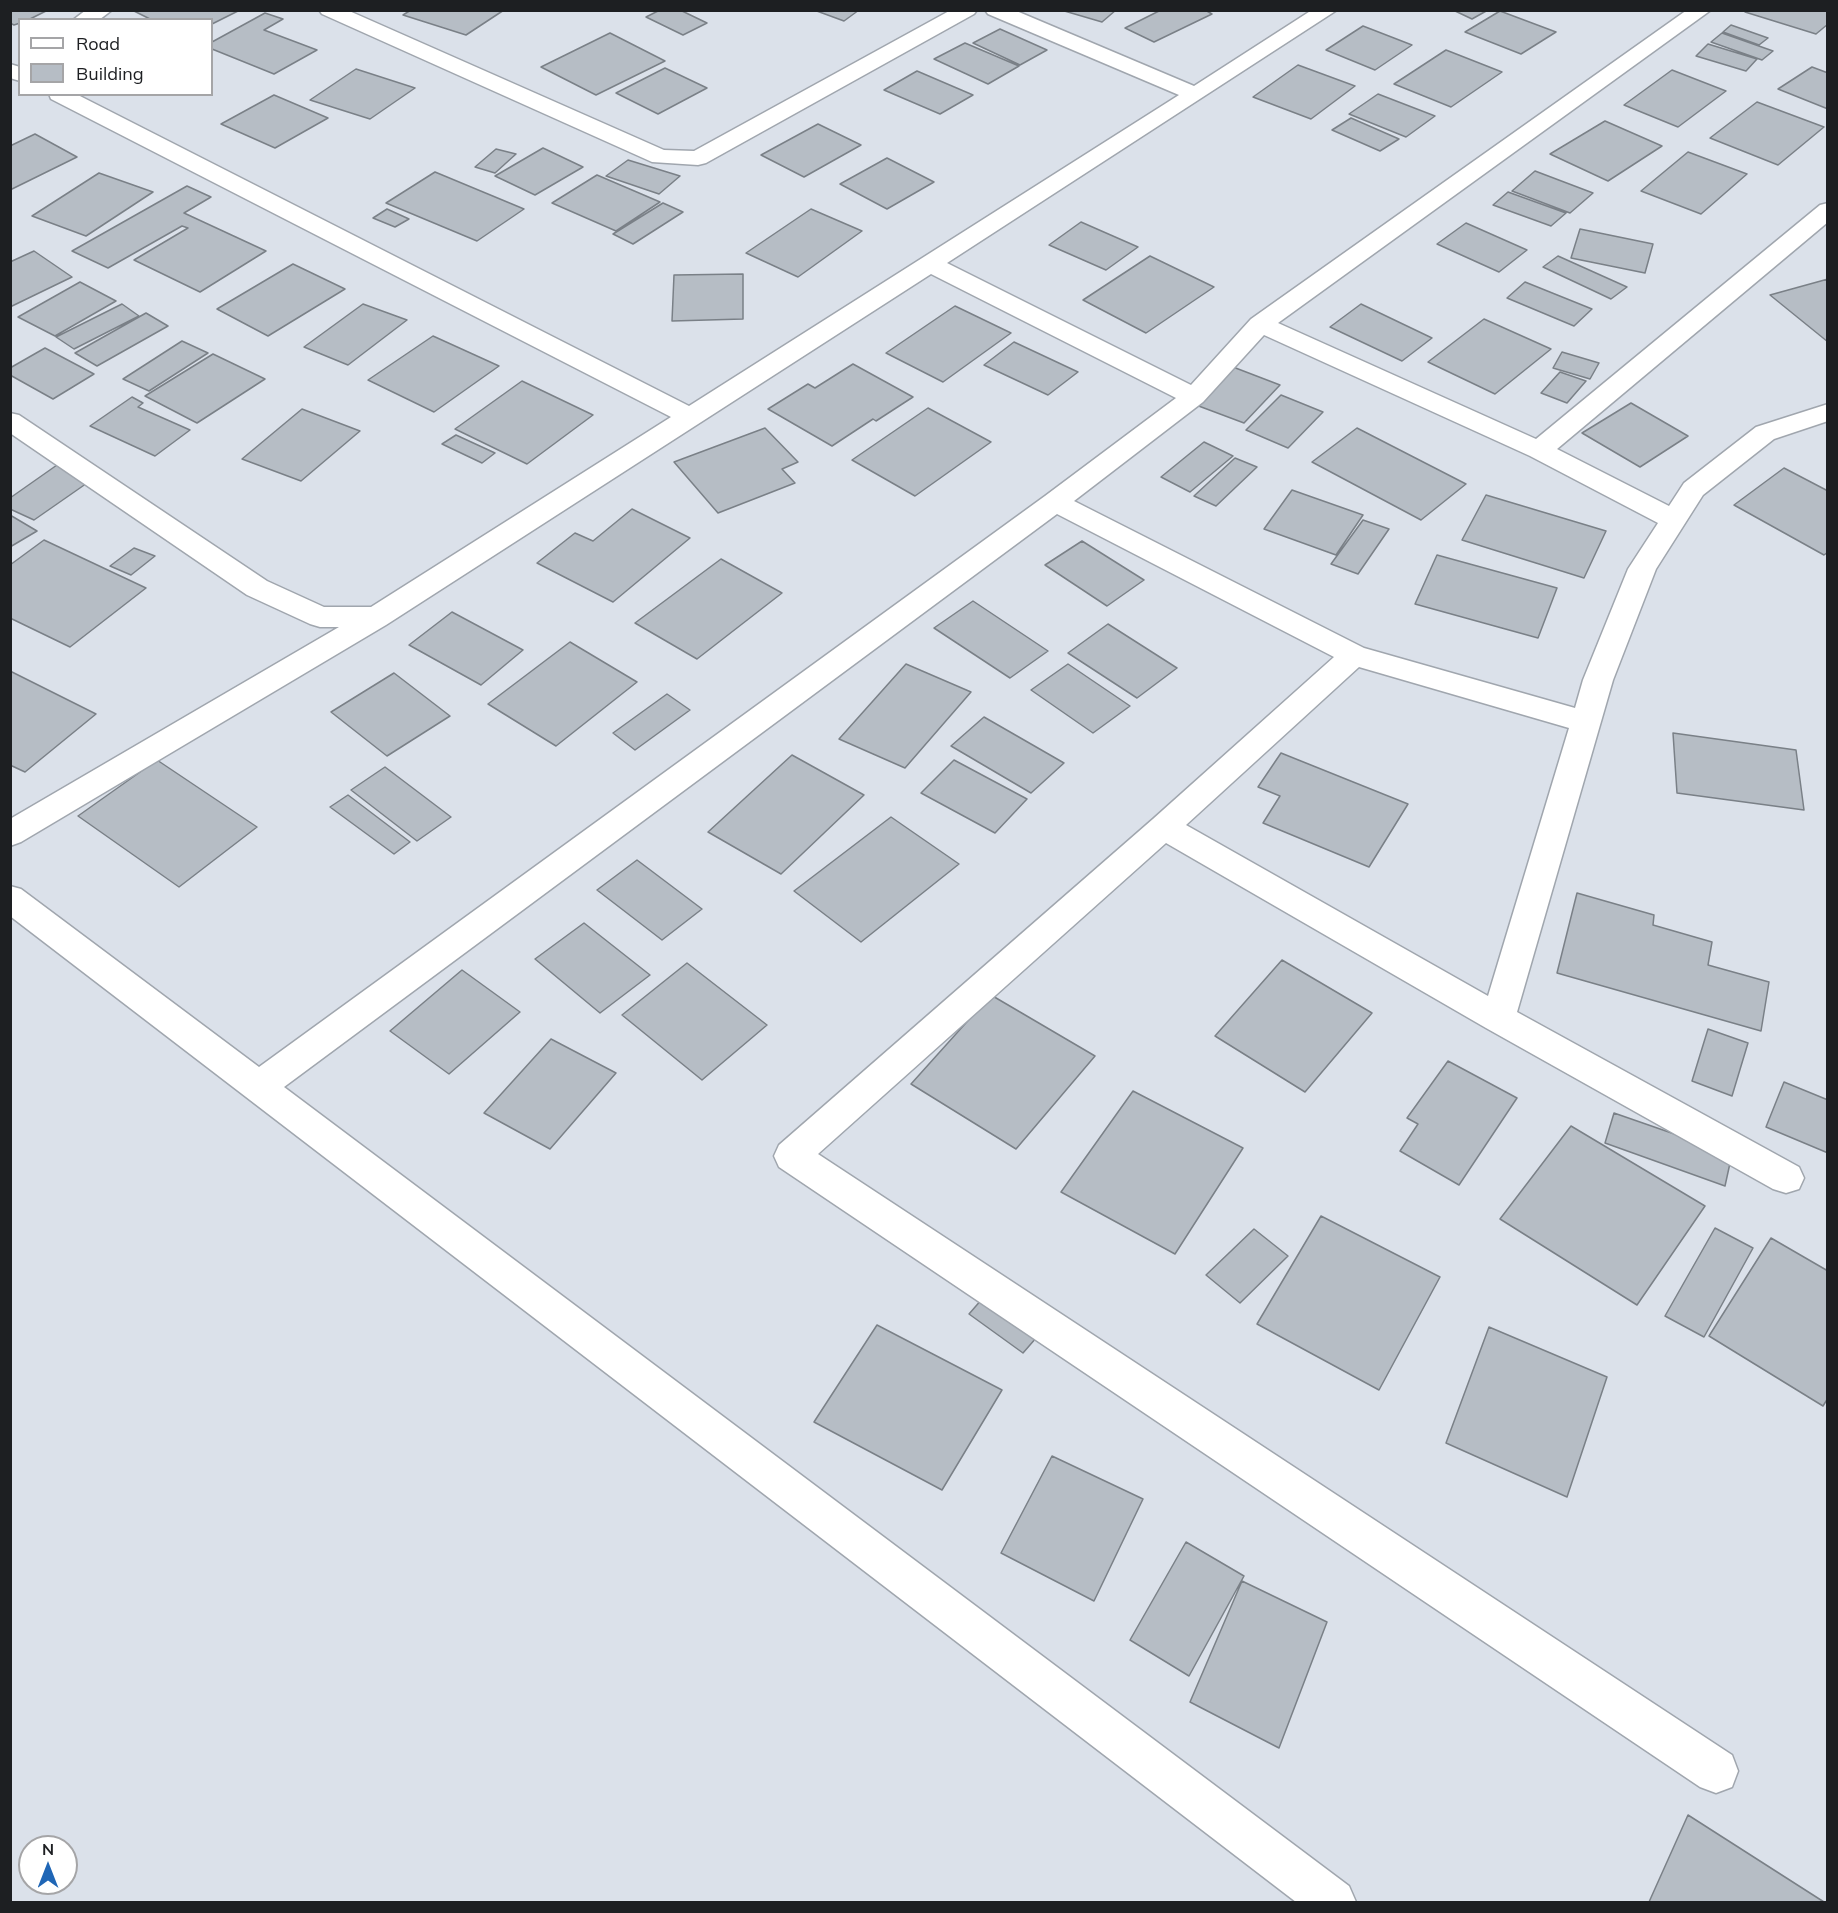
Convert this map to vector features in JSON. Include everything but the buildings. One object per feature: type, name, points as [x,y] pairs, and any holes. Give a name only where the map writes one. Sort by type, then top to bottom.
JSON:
[{"type":"street","points":[[87,18],[102,10]]},
{"type":"street","points":[[329,10],[660,157],[698,158],[967,10]]},
{"type":"street","points":[[995,10],[1196,94]]},
{"type":"street","points":[[10,834],[377,617],[1327,10]]},
{"type":"street","points":[[259,1086],[1055,502],[1194,397],[1260,324],[1701,10]]},
{"type":"street","points":[[63,96],[691,417]]},
{"type":"street","points":[[1539,450],[1827,210]]},
{"type":"street","points":[[930,264],[1194,397]]},
{"type":"street","points":[[1260,324],[1539,450],[1674,520]]},
{"type":"street","points":[[1498,1018],[1598,680],[1642,569],[1693,489],[1765,433],[1827,412]]},
{"type":"street","points":[[10,421],[257,588],[320,617],[377,617]]},
{"type":"street","points":[[1055,502],[1354,655],[1585,722]]},
{"type":"street","points":[[1354,655],[1164,827],[792,1156],[1716,1771]]},
{"type":"street","points":[[1164,827],[1498,1018],[1786,1178]]},
{"type":"street","points":[[10,898],[1333,1902]]}]
